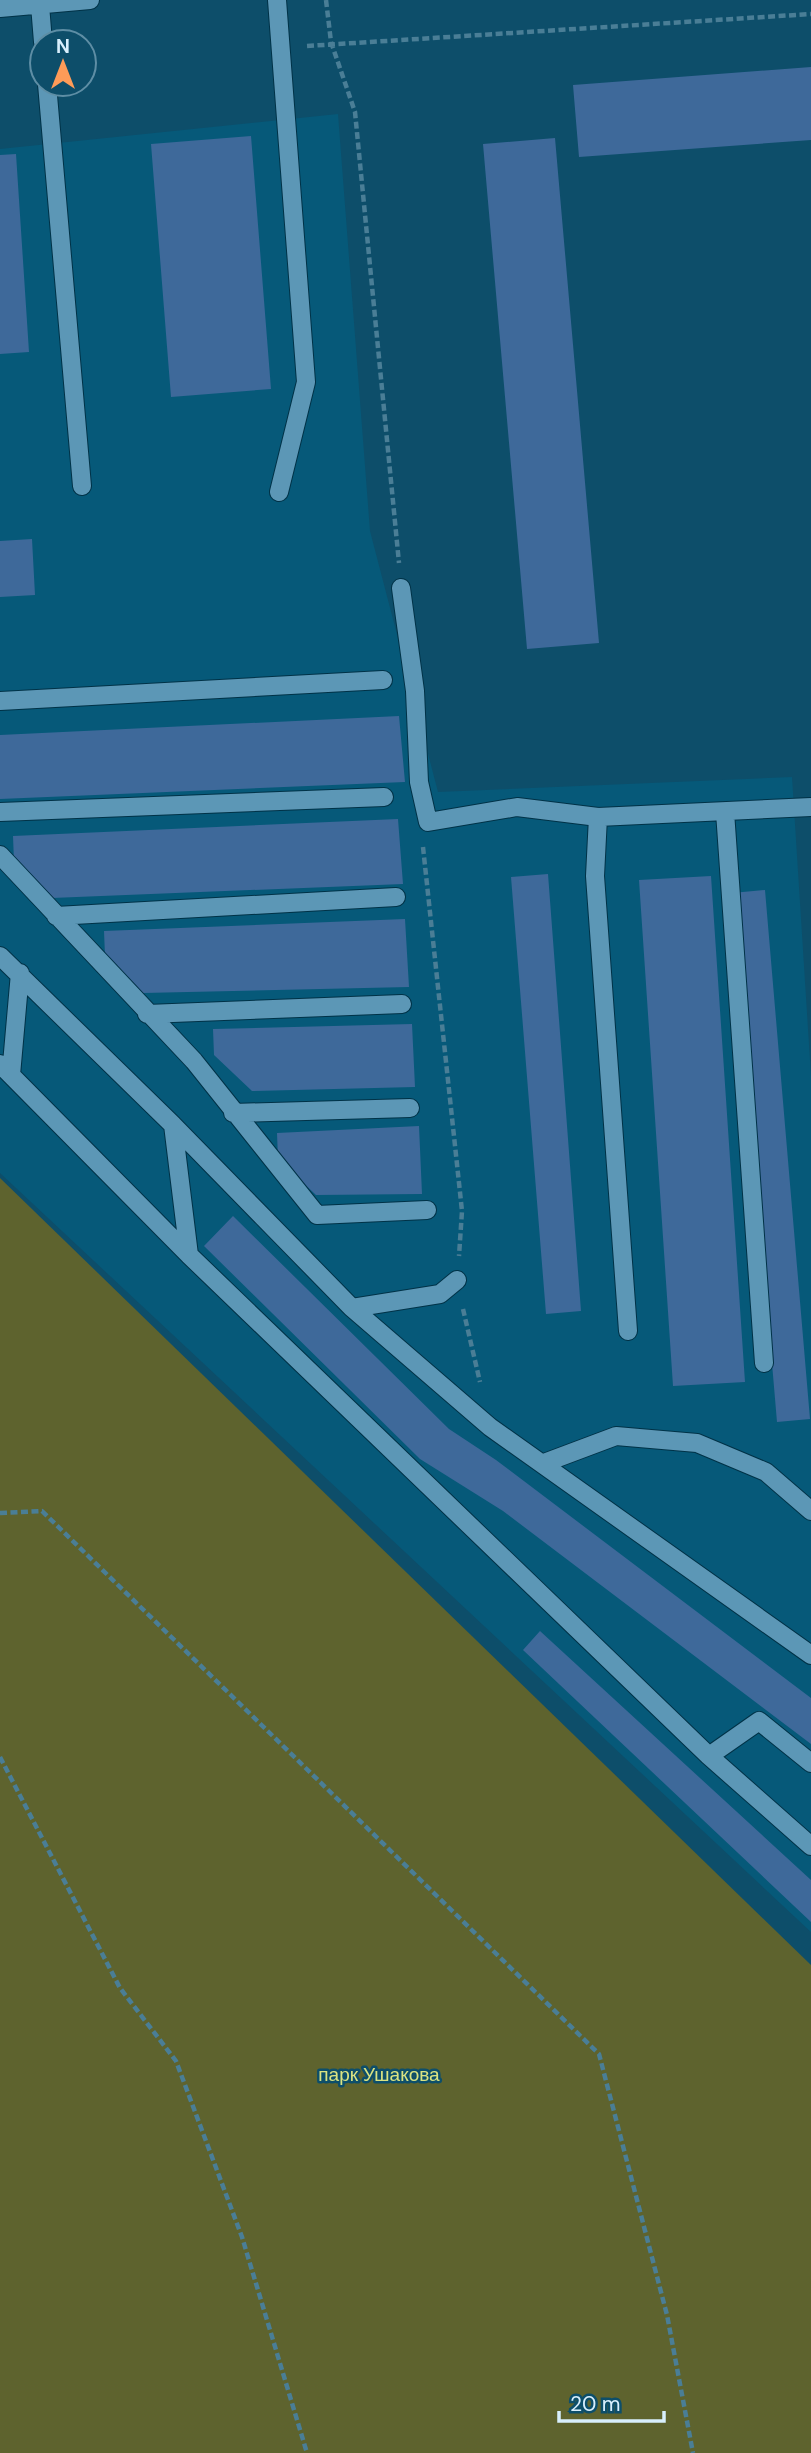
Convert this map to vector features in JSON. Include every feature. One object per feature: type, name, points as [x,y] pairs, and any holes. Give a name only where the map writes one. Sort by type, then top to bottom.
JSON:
[{"type":"street","points":[[0,8],[90,0]]},
{"type":"street","points":[[277,0],[306,382],[279,492]]},
{"type":"street","points":[[40,5],[42,28]]},
{"type":"street","points":[[48,98],[82,486]]},
{"type":"street","points":[[401,588],[415,691],[419,782],[428,822],[517,807],[597,817],[811,807]]},
{"type":"street","points":[[0,701],[383,680]]},
{"type":"street","points":[[0,812],[384,797]]},
{"type":"street","points":[[725,812],[764,1363]]},
{"type":"street","points":[[597,817],[595,876],[628,1331]]},
{"type":"street","points":[[0,855],[194,1061],[317,1215],[427,1210]]},
{"type":"street","points":[[56,916],[396,897]]},
{"type":"street","points":[[0,956],[20,972],[352,1308],[490,1427],[811,1655]]},
{"type":"street","points":[[20,972],[6,1070],[189,1255],[709,1756],[811,1846]]},
{"type":"street","points":[[147,1014],[402,1004]]},
{"type":"street","points":[[233,1113],[410,1108]]},
{"type":"street","points":[[173,1125],[189,1255]]},
{"type":"street","points":[[352,1308],[440,1294],[457,1280]]},
{"type":"street","points":[[544,1463],[616,1436],[697,1443],[765,1472],[811,1511]]},
{"type":"street","points":[[709,1756],[759,1721],[811,1763]]},
{"type":"path","points":[[326,0],[331,42],[355,112],[401,588]]},
{"type":"path","points":[[331,42],[363,43],[811,14]]},
{"type":"path","points":[[428,822],[422,852],[462,1211],[457,1280],[490,1427]]},
{"type":"path","points":[[0,1513],[42,1511],[599,2054],[667,2315],[693,2453]]},
{"type":"path","points":[[0,1757],[120,1989],[176,2061],[242,2237],[307,2453]]},
{"type":"shaded area","points":[[338,114],[370,531],[438,792],[792,777],[811,1076],[811,1932],[0,1173],[0,149]]},
{"type":"green space","name":"парк Ушакова","points":[[0,1178],[811,1965],[811,2453],[0,2453]]},
{"type":"building","points":[[811,67],[811,140],[579,157],[573,85]]},
{"type":"building","points":[[251,136],[271,389],[171,397],[151,144]]},
{"type":"building","points":[[555,138],[599,643],[527,649],[483,144]]},
{"type":"building","points":[[16,154],[29,352],[0,354],[0,155]]},
{"type":"building","points":[[32,539],[35,595],[0,597],[0,541]]},
{"type":"building","points":[[399,716],[405,782],[0,799],[0,735]]},
{"type":"building","points":[[398,819],[403,884],[52,898],[14,862],[13,836]]},
{"type":"building","points":[[548,874],[581,1311],[546,1314],[511,877]]},
{"type":"building","points":[[711,876],[745,1382],[673,1386],[639,880]]},
{"type":"building","points":[[765,890],[810,1419],[777,1422],[732,893]]},
{"type":"building","points":[[405,919],[409,987],[143,993],[105,956],[104,931]]},
{"type":"building","points":[[412,1024],[415,1087],[252,1091],[214,1055],[213,1029]]},
{"type":"building","points":[[419,1126],[422,1194],[316,1195],[278,1159],[277,1133]]},
{"type":"building","points":[[233,1216],[449,1429],[496,1460],[811,1698],[811,1744],[503,1511],[420,1459],[204,1246]]},
{"type":"building","points":[[540,1631],[811,1880],[811,1922],[523,1650]]}]
